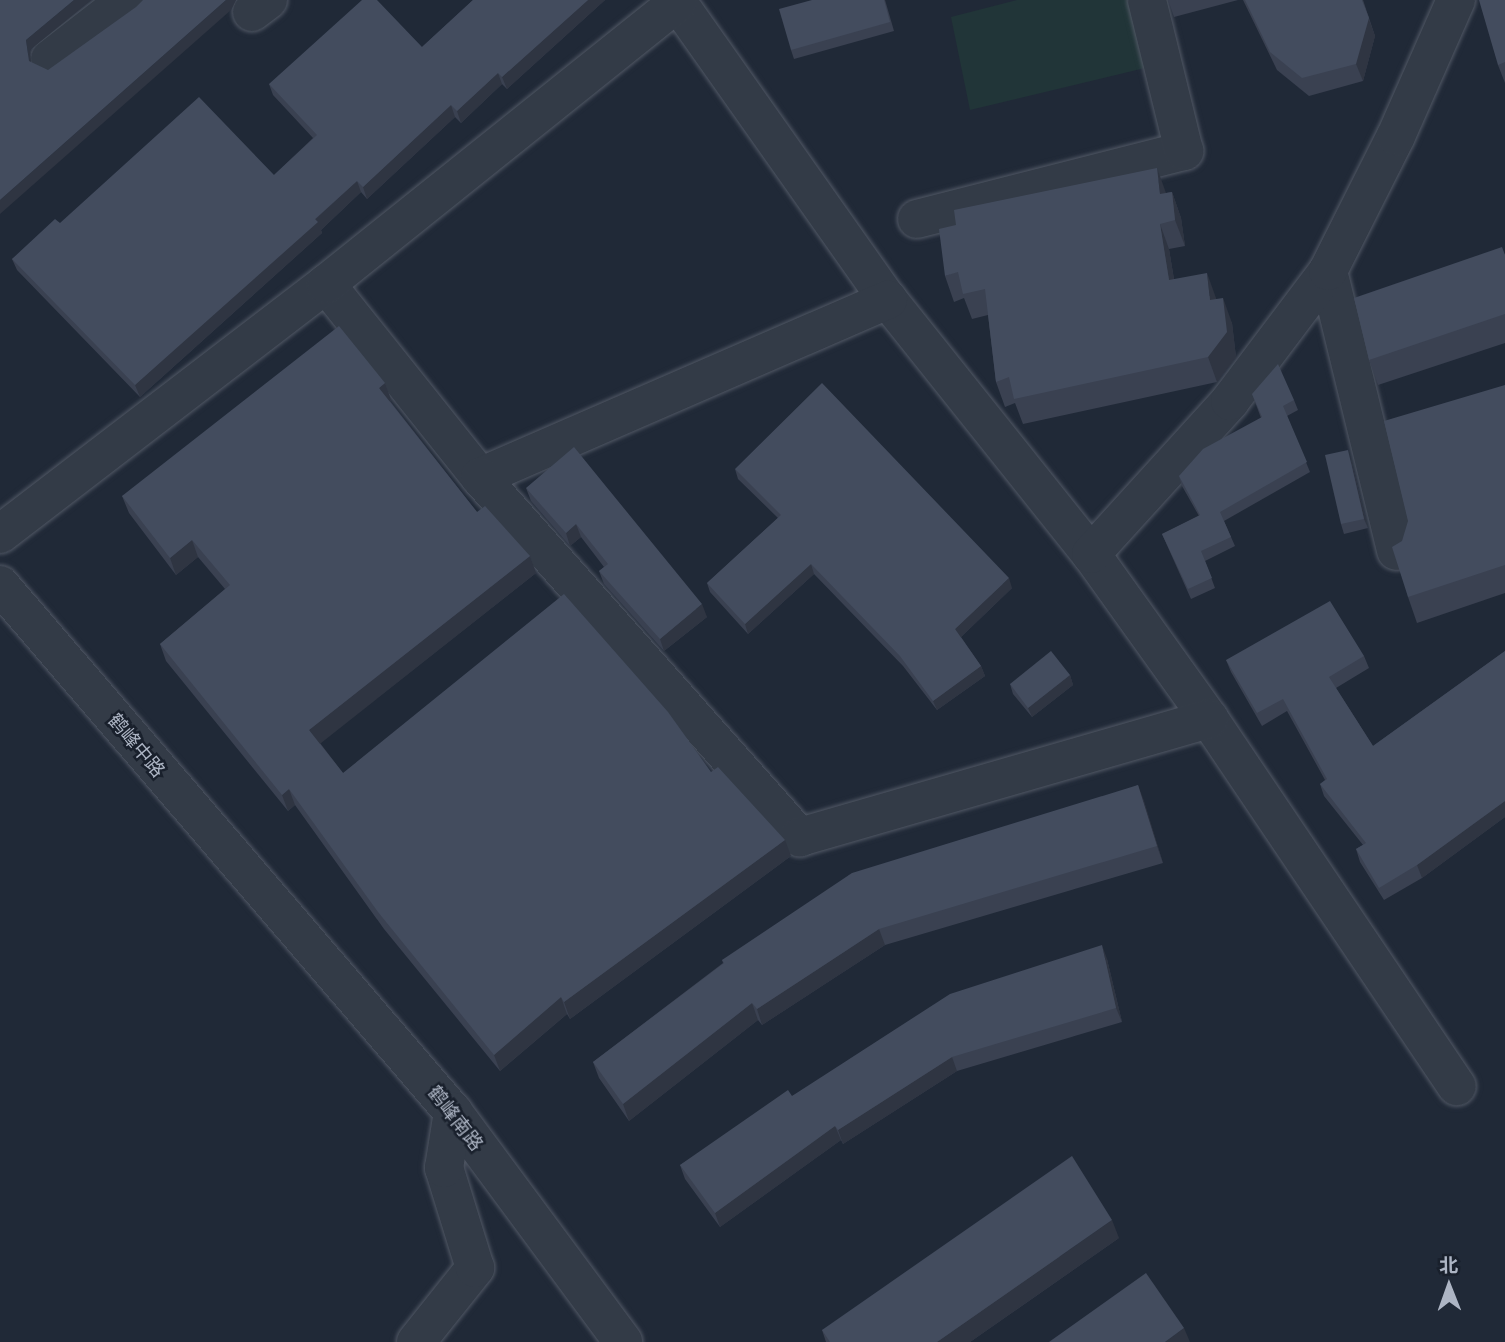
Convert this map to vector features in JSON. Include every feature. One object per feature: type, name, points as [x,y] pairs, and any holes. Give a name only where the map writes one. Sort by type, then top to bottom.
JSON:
[{"type":"street","points":[[50,59],[126,0]]},
{"type":"street","points":[[917,219],[1184,151],[1147,0]]},
{"type":"street","points":[[1091,554],[1230,401],[1328,271],[1396,136],[1456,0]]},
{"type":"street","points":[[0,534],[326,284],[677,1],[888,300],[1091,554],[1209,719],[1457,1086]]},
{"type":"street","points":[[1328,271],[1396,551]]},
{"type":"street","points":[[326,284],[480,477],[800,838],[1209,719]]},
{"type":"street","points":[[480,477],[888,300]]},
{"type":"street","name":"鹤峰中路","points":[[0,585],[273,906]]},
{"type":"street","name":"鹤峰南路","points":[[273,906],[453,1112],[623,1342]]},
{"type":"street","points":[[416,1342],[475,1268],[444,1168],[453,1112]]},
{"type":"green space","points":[[1017,0],[1130,0],[1145,68],[970,110],[951,17]]},
{"type":"building","points":[[0,0],[74,0],[26,40],[29,61],[48,70],[143,0],[226,0],[0,200]]},
{"type":"building","points":[[362,0],[377,0],[422,47],[473,0],[588,0],[502,77],[498,73],[457,111],[451,105],[363,187],[357,181],[315,219],[318,222],[135,385],[12,259],[55,219],[60,223],[199,97],[274,175],[317,135],[269,84]]},
{"type":"building","points":[[812,0],[884,0],[890,22],[791,50],[779,9]]},
{"type":"building","points":[[1245,0],[1362,0],[1369,18],[1356,64],[1302,78],[1270,52]]},
{"type":"building","points":[[1479,0],[1505,0],[1505,62],[1498,65]]},
{"type":"building","points":[[1157,168],[1160,194],[1172,192],[1175,220],[1160,224],[1169,280],[1207,273],[1210,300],[1223,298],[1227,332],[1208,357],[1014,399],[1009,377],[996,382],[985,289],[963,294],[958,272],[945,276],[939,229],[956,225],[954,210]]},
{"type":"building","points":[[1502,247],[1505,255],[1505,314],[1369,360],[1354,298]]},
{"type":"building","points":[[339,326],[385,383],[379,388],[477,512],[485,506],[530,556],[309,730],[343,773],[564,594],[668,712],[711,772],[718,767],[785,840],[564,1002],[561,997],[494,1055],[378,912],[289,789],[282,795],[160,644],[230,585],[192,540],[170,558],[122,496]]},
{"type":"building","points":[[1278,364],[1294,400],[1283,406],[1307,462],[1220,512],[1231,537],[1201,551],[1212,578],[1188,589],[1162,534],[1200,515],[1179,476],[1203,449],[1262,417],[1252,394]]},
{"type":"building","points":[[822,383],[1009,578],[955,629],[981,666],[933,701],[900,656],[811,564],[745,624],[707,583],[781,515],[735,469]]},
{"type":"building","points":[[1505,385],[1505,565],[1408,597],[1392,547],[1402,541],[1408,521],[1384,421]]},
{"type":"building","points":[[574,447],[702,604],[660,639],[599,571],[608,564],[576,524],[566,533],[526,488]]},
{"type":"building","points":[[1348,450],[1364,519],[1341,524],[1325,455]]},
{"type":"building","points":[[1330,601],[1364,656],[1329,677],[1373,746],[1505,651],[1505,801],[1417,865],[1379,888],[1356,849],[1366,843],[1320,784],[1327,779],[1283,699],[1257,713],[1226,660]]},
{"type":"building","points":[[1051,651],[1070,675],[1028,708],[1010,684]]},
{"type":"building","points":[[1138,785],[1157,846],[879,929],[757,1009],[752,1003],[623,1104],[593,1062],[724,963],[722,960],[852,873]]},
{"type":"building","points":[[1102,945],[1116,1008],[952,1057],[838,1130],[835,1126],[715,1213],[680,1165],[788,1090],[792,1096],[950,994]]},
{"type":"building","points":[[1072,1156],[1112,1220],[937,1342],[830,1342],[822,1330]]},
{"type":"building","points":[[1146,1273],[1184,1328],[1165,1342],[1049,1342]]}]
